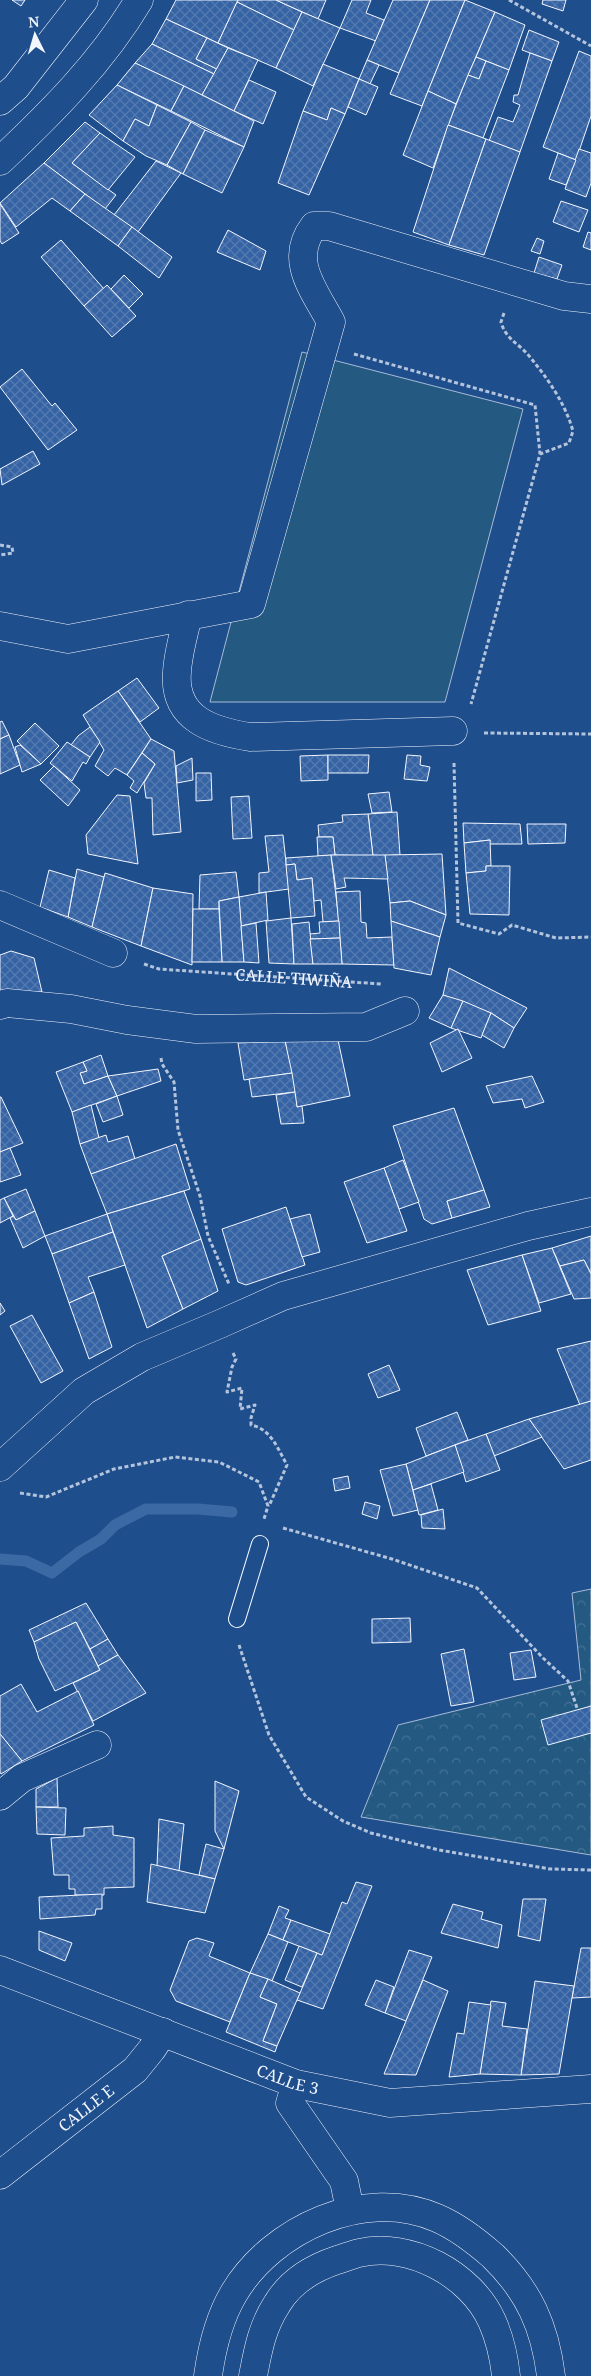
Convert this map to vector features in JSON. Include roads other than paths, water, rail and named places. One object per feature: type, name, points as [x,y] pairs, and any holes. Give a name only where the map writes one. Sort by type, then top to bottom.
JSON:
[{"type":"street","points":[[0,101],[21,80],[84,0]]},
{"type":"street","points":[[0,161],[52,112],[120,32],[139,0]]},
{"type":"street","points":[[0,626],[68,639],[252,604],[331,322],[305,272],[302,254],[306,237],[314,226],[329,226],[564,296],[591,298]]},
{"type":"street","points":[[188,615],[176,673],[181,703],[198,722],[223,733],[250,737],[457,718]]},
{"type":"street","points":[[0,905],[113,953]]},
{"type":"street","points":[[0,1005],[7,1003],[71,1009],[196,1029],[366,1027],[405,1011]]},
{"type":"street","points":[[0,1466],[84,1391],[142,1358],[283,1296],[528,1226],[591,1212]]},
{"type":"street","points":[[0,1796],[22,1778],[97,1745]]},
{"type":"street","name":"CALLE 3","points":[[0,1970],[296,2084],[390,2103],[591,2089]]},
{"type":"street","name":"CALLE E","points":[[0,2176],[134,2070],[152,2049],[162,2032]]},
{"type":"street","points":[[296,2084],[290,2103],[344,2181],[360,2253]]},
{"type":"street","points":[[208,2376],[218,2327],[234,2293],[255,2264],[286,2237],[315,2222],[350,2210],[377,2208],[405,2210],[436,2217],[474,2240],[512,2275],[535,2312],[547,2349],[550,2376]]},
{"type":"street","points":[[253,2376],[261,2333],[277,2303],[296,2282],[319,2266],[360,2253],[390,2252],[418,2257],[457,2278],[478,2299],[492,2321],[503,2350],[506,2376]]},
{"type":"lane","points":[[237,1619],[260,1544]]},
{"type":"waterway","points":[[0,1559],[26,1561],[52,1573],[79,1552],[101,1539],[115,1525],[146,1509],[198,1509],[232,1512]]}]
